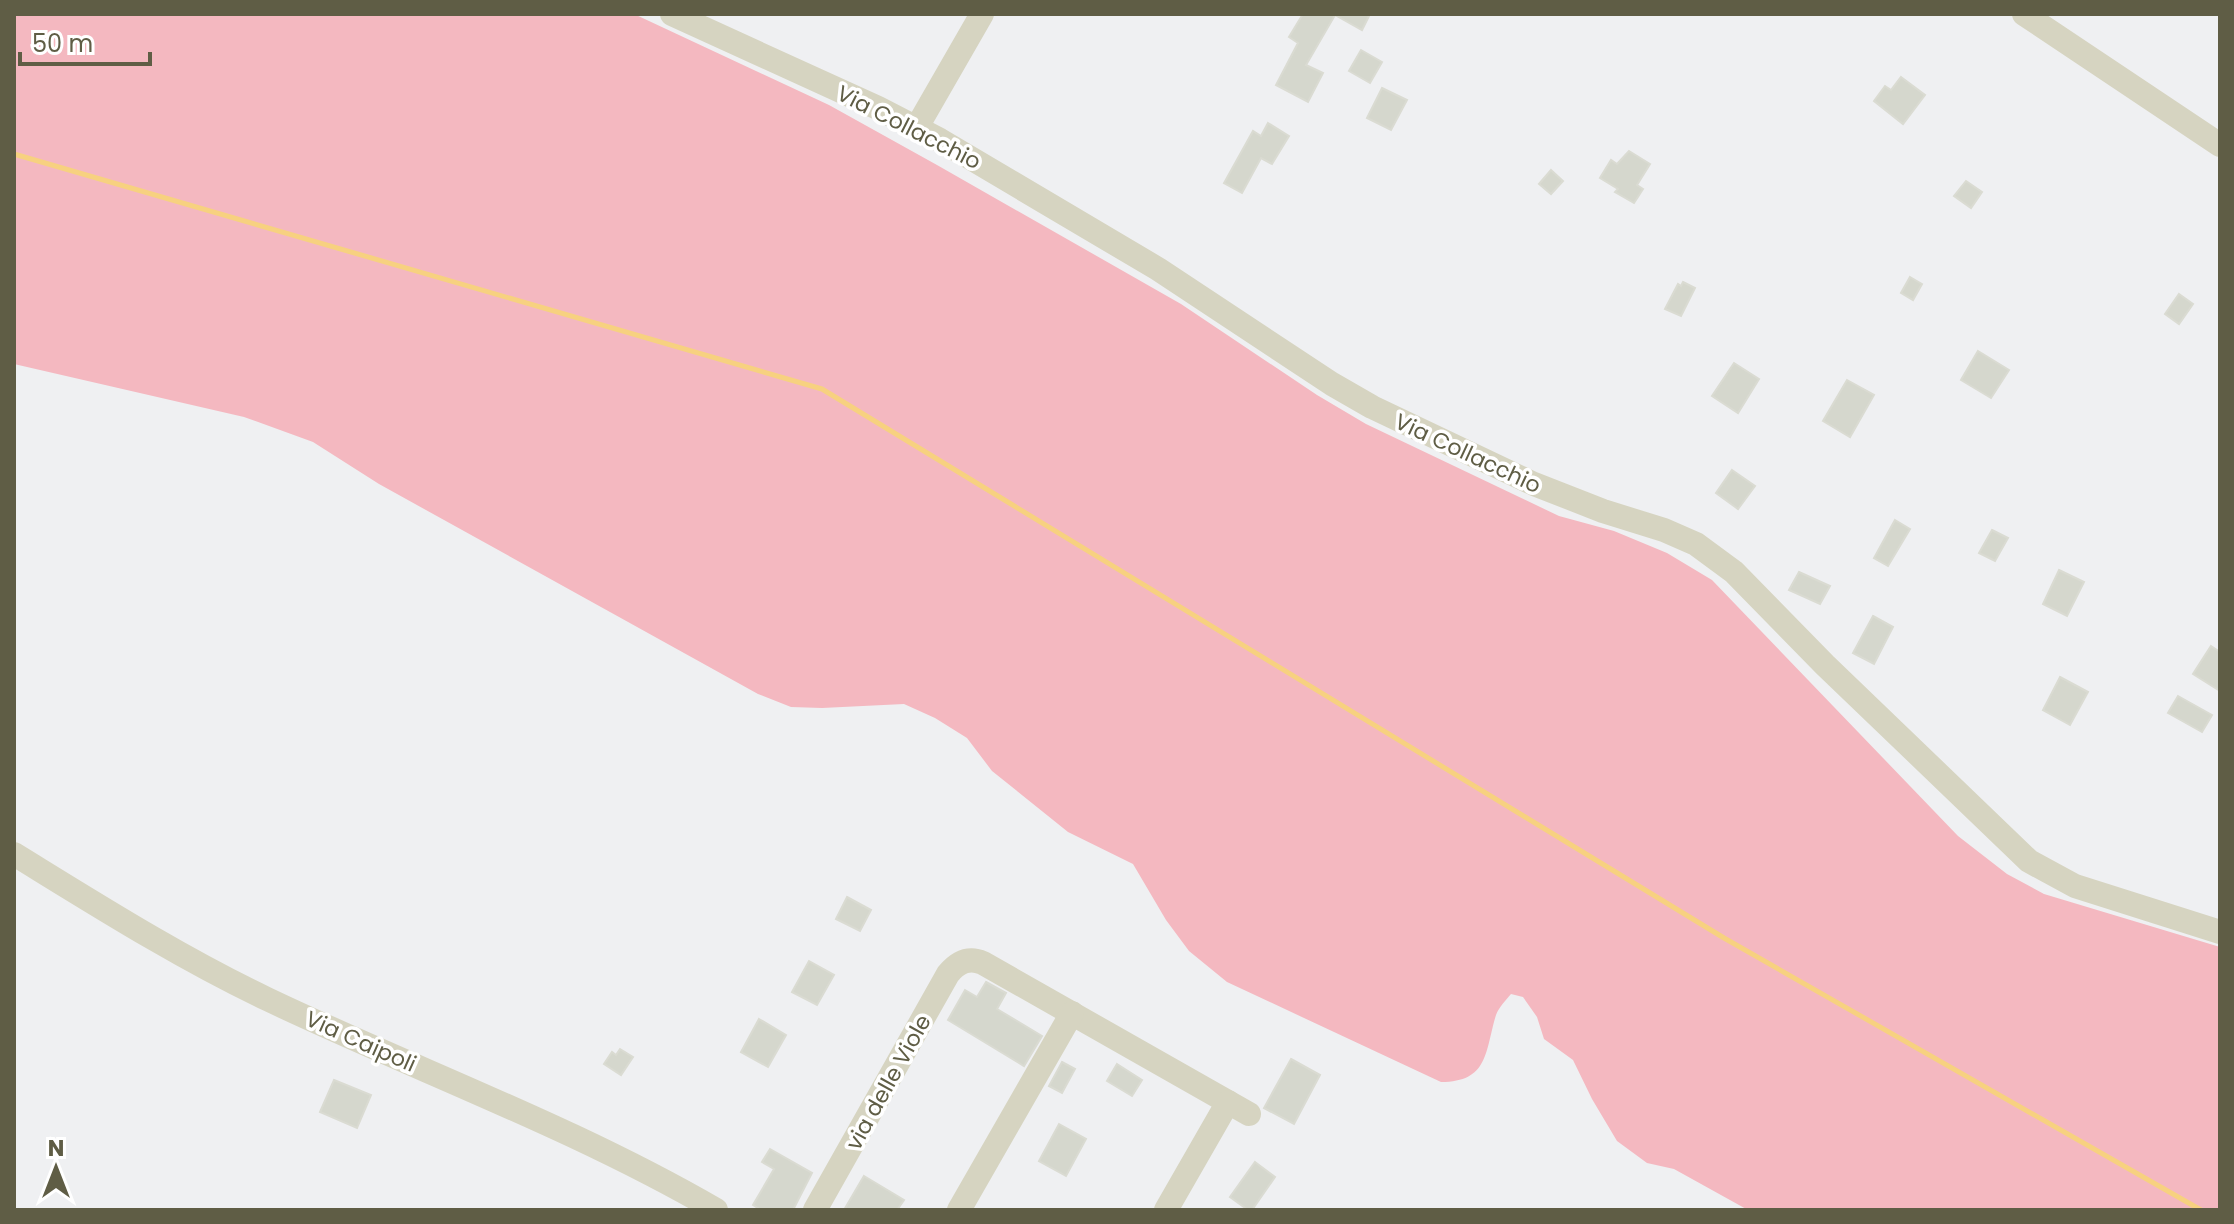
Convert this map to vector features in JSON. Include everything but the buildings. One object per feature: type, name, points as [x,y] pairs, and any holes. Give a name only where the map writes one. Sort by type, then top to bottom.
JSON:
[{"type":"street","name":"Via Collacchio","points":[[672,14],[917,127],[1158,269],[1372,407],[1534,484],[1696,544],[1734,572],[1836,676],[2029,861],[2075,886],[2220,932]]},
{"type":"street","points":[[917,127],[982,14]]},
{"type":"street","points":[[2024,14],[2220,145]]},
{"type":"street","name":"Via Caipoli","points":[[14,854],[212,972],[609,1153],[716,1210]]},
{"type":"street","name":"via delle Viole","points":[[815,1210],[954,967],[967,960],[983,963],[1072,1013]]},
{"type":"street","points":[[959,1210],[1072,1013],[1239,1108],[1166,1210]]},
{"type":"shaded area","points":[[14,14],[634,14],[829,105],[937,165],[1181,304],[1366,424],[1559,516],[1614,531],[1667,553],[1712,580],[1958,836],[2007,874],[2044,894],[2220,947],[2220,1210],[1748,1210],[1674,1169],[1647,1163],[1617,1141],[1573,1060],[1544,1039],[1537,1017],[1523,997],[1511,994],[1499,1009],[1477,1070],[1457,1081],[1441,1082],[1227,982],[1189,951],[1166,920],[1133,864],[1068,832],[992,771],[967,738],[935,718],[904,704],[791,707],[758,694],[379,484],[313,442],[244,417],[14,364]]},
{"type":"waterway","points":[[14,154],[822,389],[1724,938],[2201,1210]]}]
